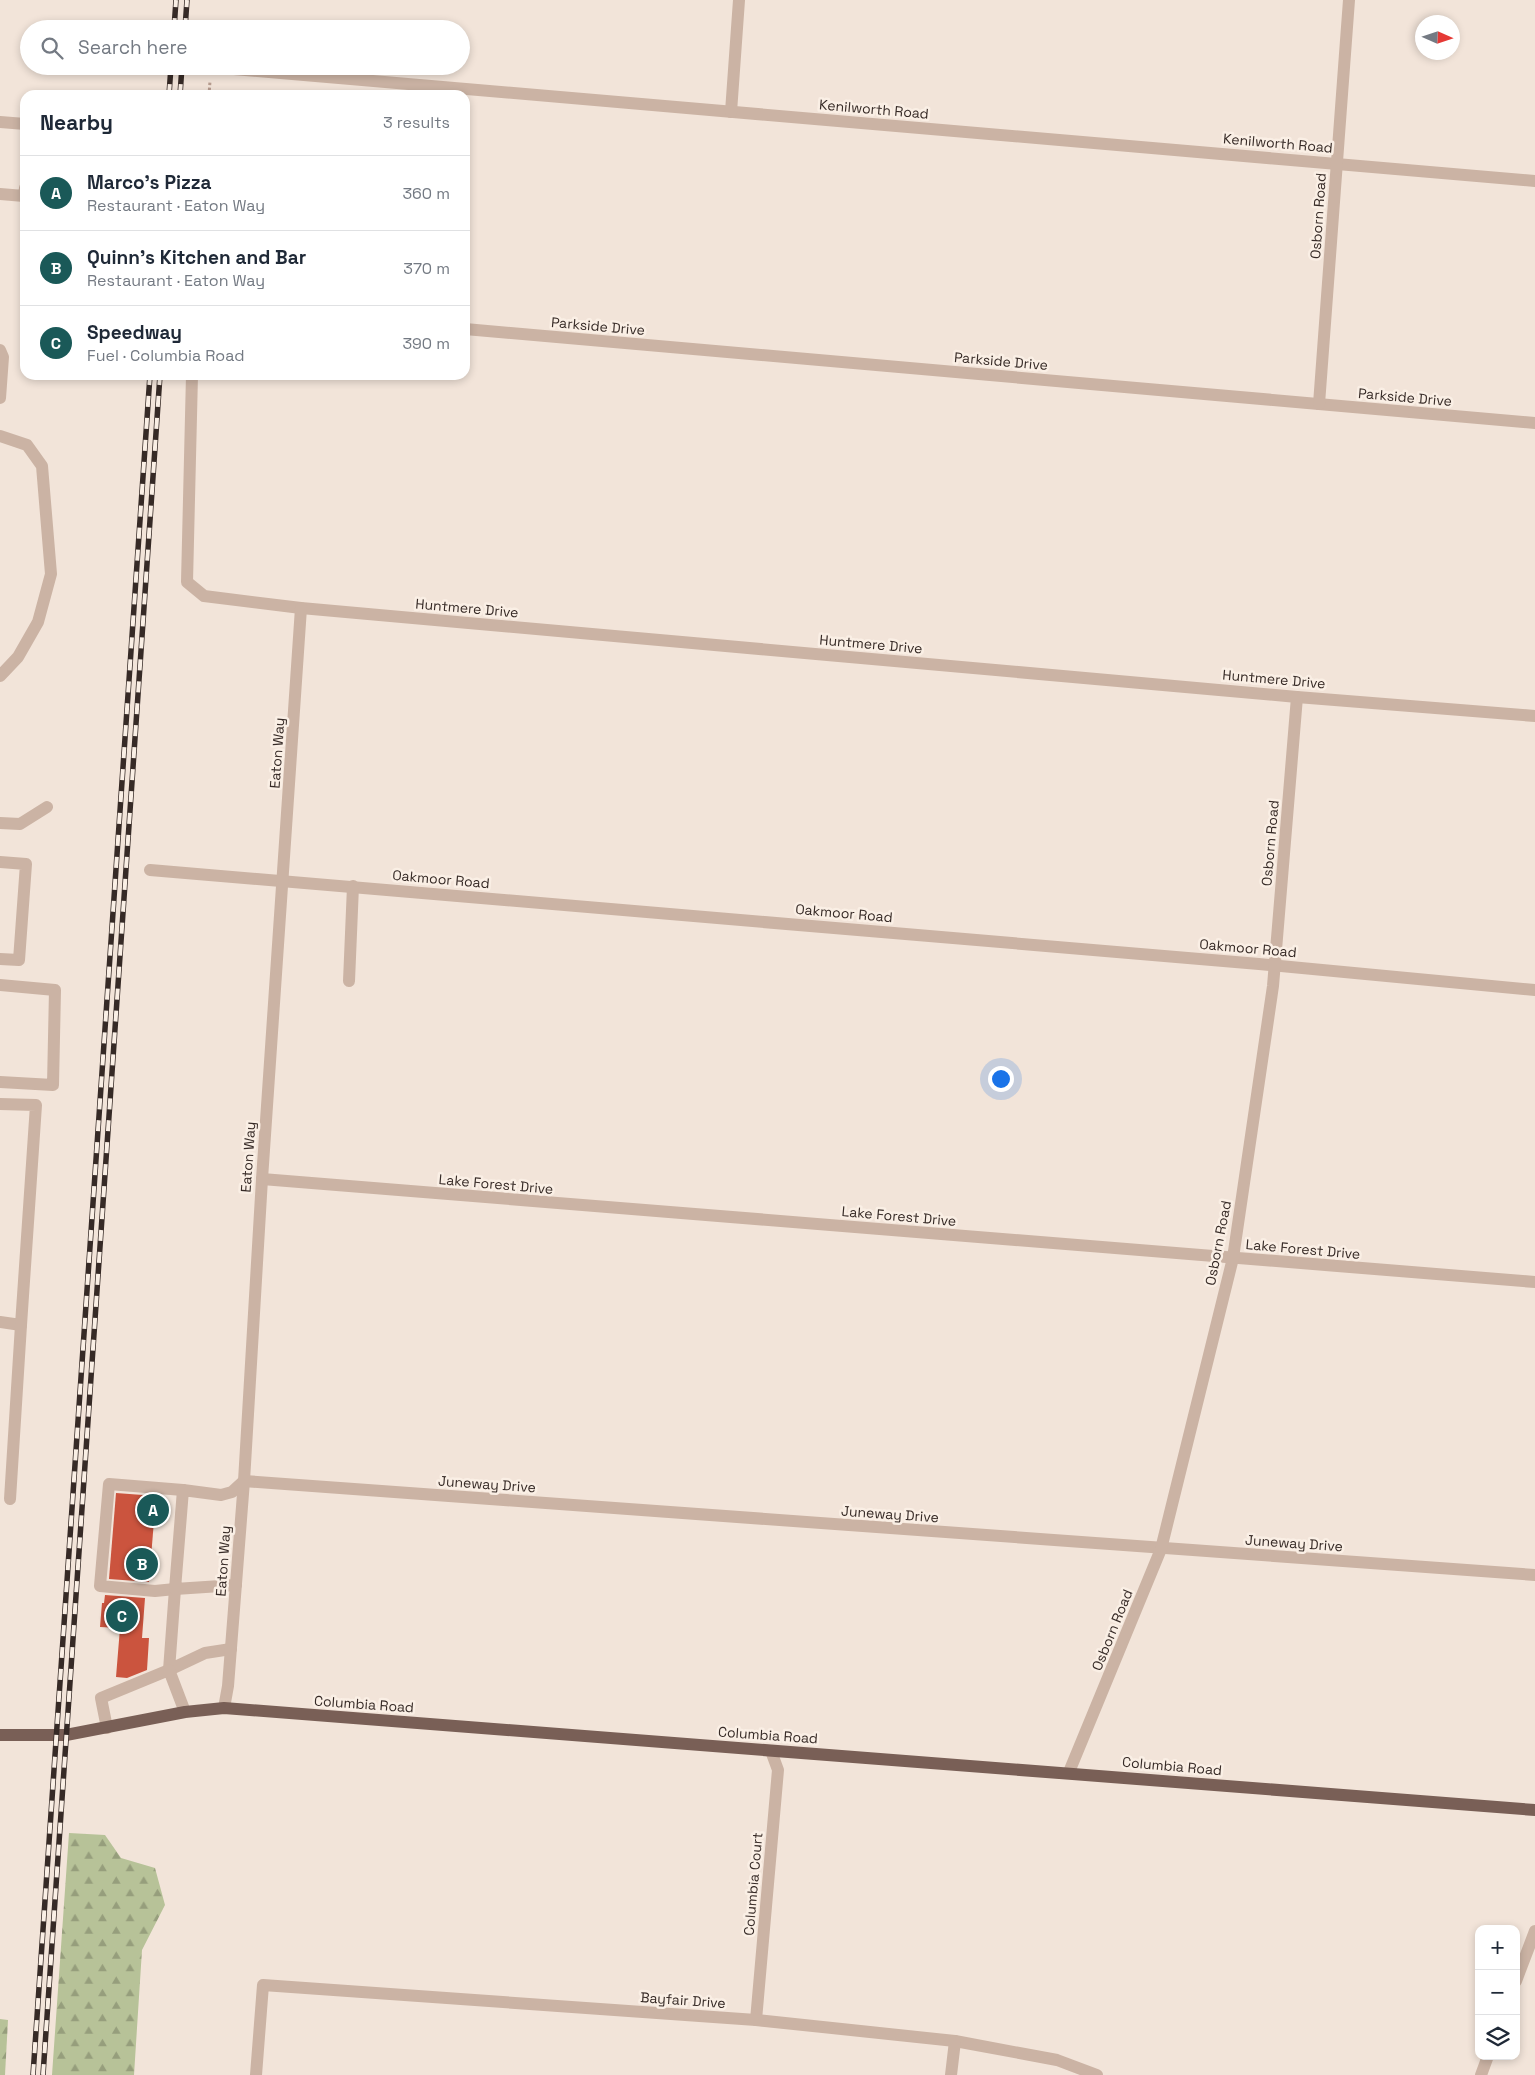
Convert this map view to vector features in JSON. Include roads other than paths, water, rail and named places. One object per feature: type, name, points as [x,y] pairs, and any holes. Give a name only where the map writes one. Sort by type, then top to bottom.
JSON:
[{"type":"main road","name":"Columbia Road","points":[[0,1735],[56,1736],[107,1728],[184,1712],[224,1708],[771,1751],[1069,1772],[1535,1810]]},
{"type":"street","points":[[731,112],[739,0]]},
{"type":"street","name":"Osborn Road","points":[[1319,404],[1350,0]]},
{"type":"street","name":"Kenilworth Road","points":[[303,75],[1535,181]]},
{"type":"street","points":[[0,122],[20,124]]},
{"type":"street","points":[[0,194],[20,196]]},
{"type":"street","name":"Parkside Drive","points":[[470,329],[1535,423]]},
{"type":"street","points":[[0,350],[3,357],[0,398]]},
{"type":"street","name":"Huntmere Drive","points":[[192,380],[187,582],[204,596],[301,608],[1297,697],[1535,716]]},
{"type":"street","points":[[0,436],[28,445],[42,466],[51,574],[38,622],[18,657],[0,676]]},
{"type":"street","name":"Eaton Way","points":[[224,1708],[231,1649],[244,1482],[262,1179],[301,608]]},
{"type":"street","name":"Osborn Road","points":[[1069,1772],[1161,1549],[1233,1258],[1272,996],[1297,697]]},
{"type":"street","points":[[0,823],[20,824],[47,807]]},
{"type":"street","points":[[0,862],[26,864],[19,960],[0,959]]},
{"type":"street","name":"Oakmoor Road","points":[[150,870],[353,886],[1535,990]]},
{"type":"street","points":[[348,981],[353,886]]},
{"type":"street","points":[[0,985],[54,990],[52,1085],[0,1082]]},
{"type":"street","points":[[0,1104],[36,1105],[10,1499]]},
{"type":"street","name":"Lake Forest Drive","points":[[262,1179],[1535,1282]]},
{"type":"street","points":[[0,1322],[21,1325]]},
{"type":"street","points":[[236,1586],[155,1591],[100,1586],[109,1484],[221,1495],[232,1492],[244,1482]]},
{"type":"street","name":"Juneway Drive","points":[[244,1482],[1535,1575]]},
{"type":"street","points":[[183,1490],[169,1670],[184,1712]]},
{"type":"street","points":[[107,1728],[101,1698],[205,1653],[231,1649]]},
{"type":"street","name":"Columbia Court","points":[[756,2020],[778,1770],[771,1751]]},
{"type":"street","points":[[1520,1970],[1535,1931]]},
{"type":"street","name":"Bayfair Drive","points":[[256,2075],[262,1985],[756,2020],[955,2041],[1057,2060],[1097,2075]]},
{"type":"street","points":[[951,2075],[955,2041]]},
{"type":"street","points":[[1481,2075],[1487,2060]]},
{"type":"railway","points":[[175,20],[176,0]]},
{"type":"railway","points":[[186,20],[187,0]]},
{"type":"railway","points":[[169,90],[170,75]]},
{"type":"railway","points":[[180,90],[181,75]]},
{"type":"railway","points":[[33,2075],[150,380]]},
{"type":"railway","points":[[43,2075],[160,380]]},
{"type":"place","name":"Marco's Pizza","points":[[153,1510]]},
{"type":"place","name":"Quinn’s Kitchen and Bar","points":[[142,1564]]},
{"type":"place","name":"Speedway","points":[[122,1616]]}]
